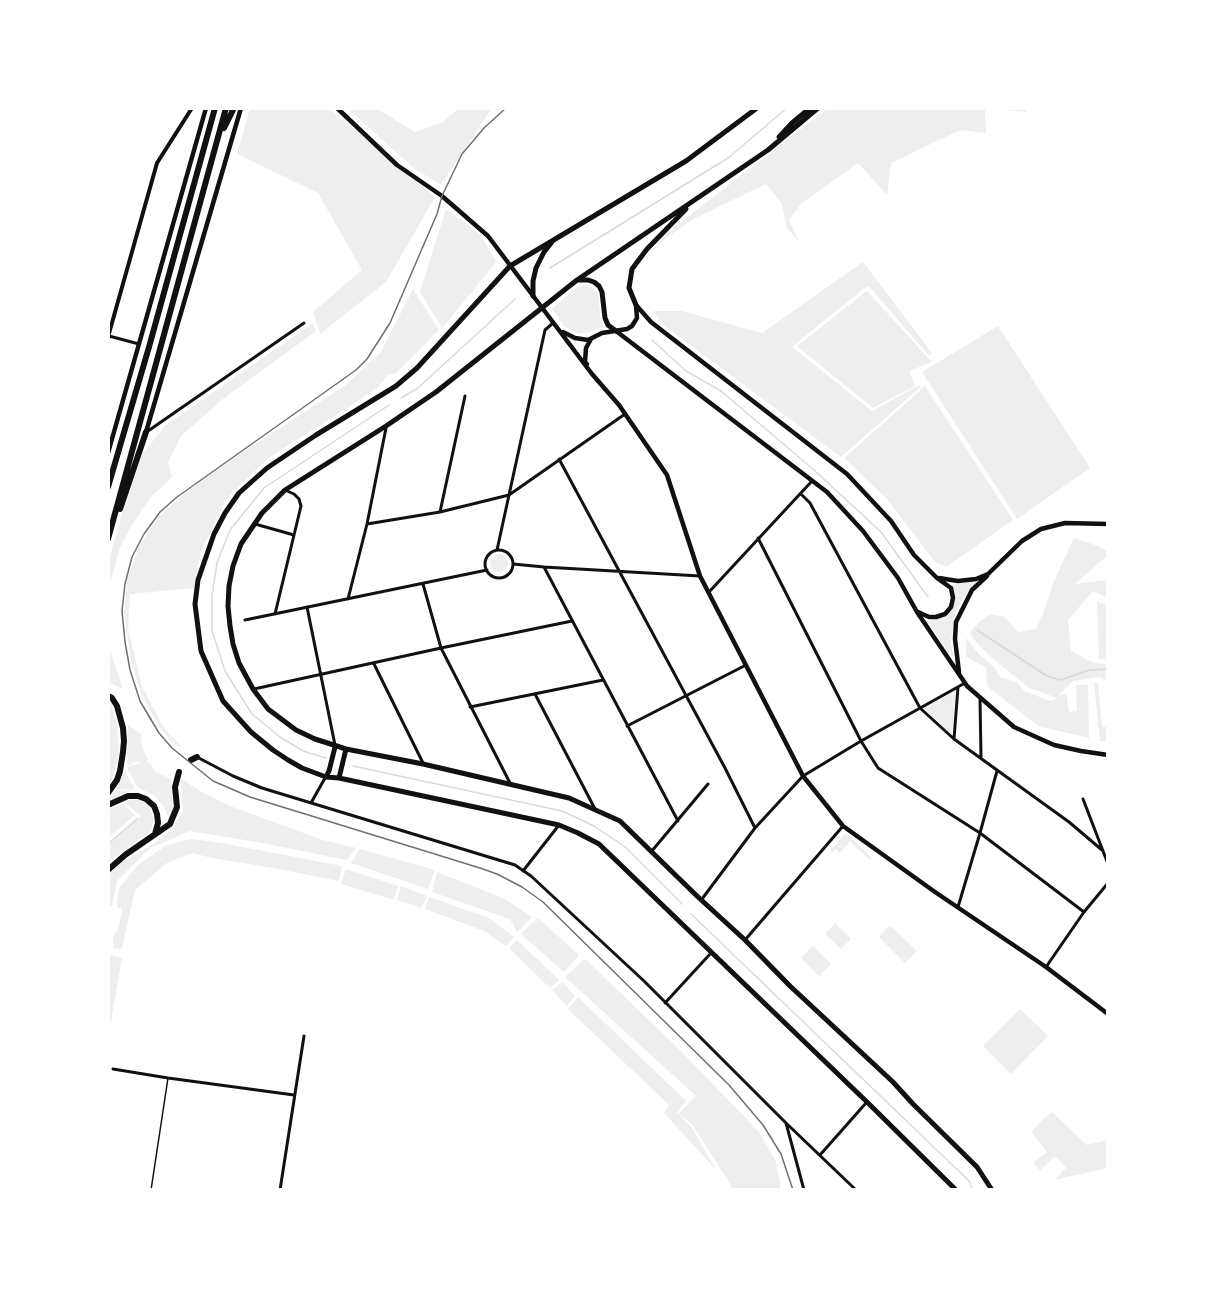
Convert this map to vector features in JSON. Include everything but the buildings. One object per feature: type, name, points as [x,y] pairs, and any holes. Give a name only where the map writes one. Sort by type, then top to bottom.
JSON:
[{"type":"highway","points":[[108,487],[215,108]]},
{"type":"highway","points":[[108,539],[226,108]]},
{"type":"highway","points":[[218,139],[234,108]]},
{"type":"highway","points":[[108,543],[146,432]]},
{"type":"highway","points":[[108,696],[117,705],[124,741],[120,771],[108,793]]},
{"type":"highway","points":[[108,870],[170,824],[177,807],[175,787],[178,772]]},
{"type":"highway","points":[[108,805],[128,796],[146,799],[154,806],[157,814],[158,823],[155,834]]},
{"type":"main road","points":[[108,453],[206,108]]},
{"type":"main road","points":[[146,432],[241,108]]},
{"type":"main road","points":[[337,108],[397,165],[442,196],[488,236],[625,414],[667,475],[700,576],[803,776],[843,826],[1046,967],[1108,1014]]},
{"type":"main road","points":[[757,108],[686,161],[510,266],[417,368],[396,386],[267,468],[239,493],[218,527],[198,580],[195,604],[201,651],[223,701],[251,732],[288,760],[326,777],[559,825],[598,844],[956,1190]]},
{"type":"main road","points":[[768,150],[792,123],[810,108]]},
{"type":"main road","points":[[818,108],[768,150],[577,280],[436,392],[285,490],[254,524],[241,544],[233,566],[228,606],[233,644],[239,663],[253,689],[268,709],[296,730],[315,739],[335,747],[423,764],[569,798],[620,821],[893,1082],[977,1167],[992,1190]]},
{"type":"main road","points":[[559,330],[575,338],[591,339],[602,333],[632,326],[637,318],[636,305],[629,288],[632,269],[647,249],[693,201]]},
{"type":"main road","points":[[535,297],[533,281],[536,268],[544,252],[555,238]]},
{"type":"main road","points":[[577,280],[588,280],[599,286],[608,325],[827,492],[863,531],[898,578],[917,612],[960,676],[980,698],[1014,727],[1035,737],[1081,752],[1108,755]]},
{"type":"main road","points":[[636,305],[651,322],[847,474],[891,521],[914,555],[937,578],[951,588],[953,598],[951,607],[945,614],[929,617],[917,612]]},
{"type":"main road","points":[[591,339],[586,348],[585,362],[592,374]]},
{"type":"main road","points":[[960,676],[955,639],[956,622],[972,590],[1022,541],[1041,529],[1065,523],[1108,524]]},
{"type":"main road","points":[[937,578],[976,579],[988,574]]},
{"type":"main road","points":[[326,777],[335,747]]},
{"type":"main road","points":[[339,778],[346,749]]},
{"type":"street","points":[[139,344],[108,336],[157,163],[192,108]]},
{"type":"street","points":[[497,550],[545,330],[554,322]]},
{"type":"street","points":[[146,432],[304,323]]},
{"type":"street","points":[[440,512],[465,396]]},
{"type":"street","points":[[367,524],[440,512],[508,495],[625,414]]},
{"type":"street","points":[[348,599],[367,524],[386,426]]},
{"type":"street","points":[[559,459],[755,828]]},
{"type":"street","points":[[708,592],[812,481]]},
{"type":"street","points":[[275,614],[301,506],[294,494],[285,490]]},
{"type":"street","points":[[801,494],[810,503],[920,708],[954,739],[1069,822],[1102,850]]},
{"type":"street","points":[[254,524],[294,535]]},
{"type":"street","points":[[758,538],[861,741],[878,768],[980,833],[1084,912]]},
{"type":"street","points":[[497,550],[508,553],[513,564],[510,573],[502,577],[493,576],[487,570],[486,561],[493,551],[497,550]]},
{"type":"street","points":[[513,564],[700,576]]},
{"type":"street","points":[[544,567],[678,821]]},
{"type":"street","points":[[245,620],[487,570]]},
{"type":"street","points":[[423,584],[441,648],[510,785]]},
{"type":"street","points":[[307,607],[335,747]]},
{"type":"street","points":[[253,689],[572,621]]},
{"type":"street","points":[[374,663],[423,764]]},
{"type":"street","points":[[627,726],[746,664]]},
{"type":"street","points":[[470,707],[603,681]]},
{"type":"street","points":[[701,900],[755,828],[803,776],[965,683]]},
{"type":"street","points":[[954,739],[958,687]]},
{"type":"street","points":[[535,694],[595,809]]},
{"type":"street","points":[[980,698],[981,757]]},
{"type":"street","points":[[194,759],[262,788],[516,865],[531,876],[665,1003],[856,1190]]},
{"type":"street","points":[[958,907],[997,771]]},
{"type":"street","points":[[311,803],[326,777]]},
{"type":"street","points":[[651,852],[708,784]]},
{"type":"street","points":[[1083,799],[1108,864]]},
{"type":"street","points":[[523,870],[559,825]]},
{"type":"street","points":[[745,940],[843,826]]},
{"type":"street","points":[[1046,967],[1084,912],[1108,883]]},
{"type":"street","points":[[665,1003],[711,953]]},
{"type":"street","points":[[280,1190],[304,1036]]},
{"type":"street","points":[[113,1069],[294,1095]]},
{"type":"street","points":[[820,1155],[867,1102]]},
{"type":"street","points":[[786,1123],[804,1190]]},
{"type":"lane","points":[[151,1190],[168,1078]]},
{"type":"shaded area","points":[[250,108],[327,108],[435,197],[386,282],[320,334],[313,312],[362,270],[318,193],[237,154]]},
{"type":"shaded area","points":[[347,108],[376,108],[415,132],[443,122],[459,108],[492,108],[441,185],[415,169]]},
{"type":"shaded area","points":[[828,108],[985,108],[986,133],[960,130],[891,163],[887,195],[858,163],[801,204],[789,220],[799,242],[787,228],[782,204],[766,184],[693,219],[669,236],[646,257],[667,233]]},
{"type":"shaded area","points":[[985,108],[1027,108],[1026,112]]},
{"type":"shaded area","points":[[446,209],[480,234],[496,262],[442,328],[420,292]]},
{"type":"shaded area","points":[[863,262],[932,353],[929,356],[869,286],[792,347],[872,411],[919,385],[921,387],[841,457],[662,324],[654,311],[682,311],[762,333]]},
{"type":"shaded area","points":[[586,284],[598,293],[603,326],[579,334],[564,326],[552,309],[572,291]]},
{"type":"shaded area","points":[[413,289],[439,330],[396,373],[388,375],[378,387],[271,456],[227,498],[201,551],[194,588],[130,594],[128,629],[142,686],[164,728],[184,750],[175,745],[158,726],[141,693],[131,661],[124,612],[128,577],[139,547],[159,516],[191,489],[347,384],[381,352]]},
{"type":"shaded area","points":[[867,291],[932,362],[909,371],[915,386],[873,408],[797,346]]},
{"type":"shaded area","points":[[313,323],[316,331],[223,399],[181,436],[168,462],[172,477],[150,498],[130,528],[120,548],[108,590],[108,563],[143,453],[166,425]]},
{"type":"shaded area","points":[[998,326],[1090,468],[1017,519],[922,372]]},
{"type":"shaded area","points":[[925,386],[1013,520],[946,567],[935,562],[887,499],[844,458]]},
{"type":"shaded area","points":[[1074,538],[1108,552],[1108,555],[1075,584],[1108,580],[1108,598],[1093,591],[1068,620],[1071,651],[1094,663],[1108,664],[1108,681],[1100,677],[1073,681],[1058,696],[1066,693],[1069,712],[1077,711],[1076,685],[1088,685],[1089,738],[1038,726],[987,686],[986,667],[966,657],[966,638],[995,668],[1001,678],[1017,682],[1024,691],[1050,701],[1057,698],[1029,688],[991,657],[973,639],[970,632],[980,621],[991,614],[1005,617],[1018,632],[1036,629],[1053,583]]},
{"type":"shaded area","points":[[499,554],[505,557],[508,563],[505,569],[499,572],[493,569],[490,563],[493,557]]},
{"type":"shaded area","points":[[979,580],[966,594],[957,609],[951,642],[954,660],[927,621],[945,617],[953,608],[955,598],[952,585]]},
{"type":"shaded area","points":[[1097,602],[1108,605],[1108,660],[1099,659]]},
{"type":"shaded area","points":[[108,645],[123,689],[108,682]]},
{"type":"shaded area","points":[[1094,683],[1098,683],[1102,727],[1108,727],[1108,741],[1100,741]]},
{"type":"shaded area","points":[[956,690],[952,734],[923,708]]},
{"type":"shaded area","points":[[108,702],[111,704],[117,724],[119,754],[111,783],[108,786]]},
{"type":"shaded area","points":[[128,725],[141,734],[142,747],[148,760],[145,762],[150,763],[154,771],[171,779],[173,809],[169,819],[164,807],[155,796],[137,787],[127,767],[142,762],[135,762],[127,766]]},
{"type":"shaded area","points":[[125,771],[135,789],[108,802],[113,793],[130,790],[116,789]]},
{"type":"shaded area","points":[[180,778],[230,806],[323,840],[356,848],[347,860],[190,831],[150,848],[117,881],[112,907],[108,905],[109,874],[122,862],[155,843],[172,829],[183,810]]},
{"type":"shaded area","points":[[129,800],[140,800],[148,805],[154,818],[151,831],[108,862],[108,845],[141,816],[125,803]]},
{"type":"shaded area","points":[[123,804],[135,815],[108,838],[108,809]]},
{"type":"shaded area","points":[[846,833],[872,858],[870,860],[850,841],[840,853],[835,849],[832,853],[830,850]]},
{"type":"shaded area","points":[[191,839],[342,866],[339,881],[192,853],[167,863],[135,890],[122,948],[114,949],[113,938],[119,926],[122,909],[117,907],[119,888],[138,865],[167,845]]},
{"type":"shaded area","points":[[360,849],[435,870],[428,889],[351,863]]},
{"type":"shaded area","points":[[346,869],[398,886],[394,900],[341,884]]},
{"type":"shaded area","points":[[437,872],[505,899],[532,917],[517,932],[510,919],[432,892]]},
{"type":"shaded area","points":[[401,886],[427,896],[421,908],[397,900]]},
{"type":"shaded area","points":[[429,897],[489,918],[514,937],[506,946],[484,931],[425,909]]},
{"type":"shaded area","points":[[538,918],[579,955],[564,972],[521,934]]},
{"type":"shaded area","points":[[835,923],[851,939],[841,949],[825,934]]},
{"type":"shaded area","points":[[890,925],[917,951],[905,963],[879,937]]},
{"type":"shaded area","points":[[517,940],[559,980],[550,988],[509,948]]},
{"type":"shaded area","points":[[813,946],[831,964],[819,976],[801,958]]},
{"type":"shaded area","points":[[110,955],[122,958],[108,1038],[108,963]]},
{"type":"shaded area","points":[[585,959],[679,1049],[759,1132],[776,1162],[781,1190],[734,1190],[691,1123],[679,1114],[692,1128],[717,1171],[664,1113],[669,1105],[568,1009],[578,997],[686,1101],[678,1114],[696,1096],[565,977]]},
{"type":"shaded area","points":[[562,982],[575,996],[567,1006],[552,990]]},
{"type":"shaded area","points":[[1020,1009],[1048,1036],[1011,1074],[983,1046]]},
{"type":"shaded area","points":[[1052,1112],[1087,1145],[1108,1140],[1108,1168],[1054,1180],[1066,1168],[1055,1156],[1040,1170],[1033,1163],[1047,1152],[1031,1132]]},
{"type":"waterway","points":[[550,268],[728,158],[787,108]]},
{"type":"waterway","points":[[401,398],[418,388],[515,299]]},
{"type":"waterway","points":[[652,340],[686,371],[721,391],[814,470],[881,532],[928,597]]},
{"type":"waterway","points":[[326,758],[303,751],[280,737],[252,714],[225,671],[212,631],[212,596],[217,563],[230,530],[264,488],[389,405]]},
{"type":"waterway","points":[[977,630],[1047,676],[1061,680],[1089,670],[1108,669]]},
{"type":"waterway","points":[[353,766],[562,811],[594,826],[624,846],[682,904]]},
{"type":"waterway","points":[[108,844],[137,819]]},
{"type":"waterway","points":[[691,914],[969,1181],[973,1190]]},
{"type":"railway","points":[[506,108],[484,128],[462,154],[442,196],[437,214],[390,323],[367,359],[356,370],[177,497],[160,512],[144,534],[132,557],[125,584],[122,611],[130,670],[140,701],[159,733],[172,748],[213,781],[250,797],[497,874],[522,887],[543,902],[729,1085],[763,1125],[781,1154],[793,1190]]}]
